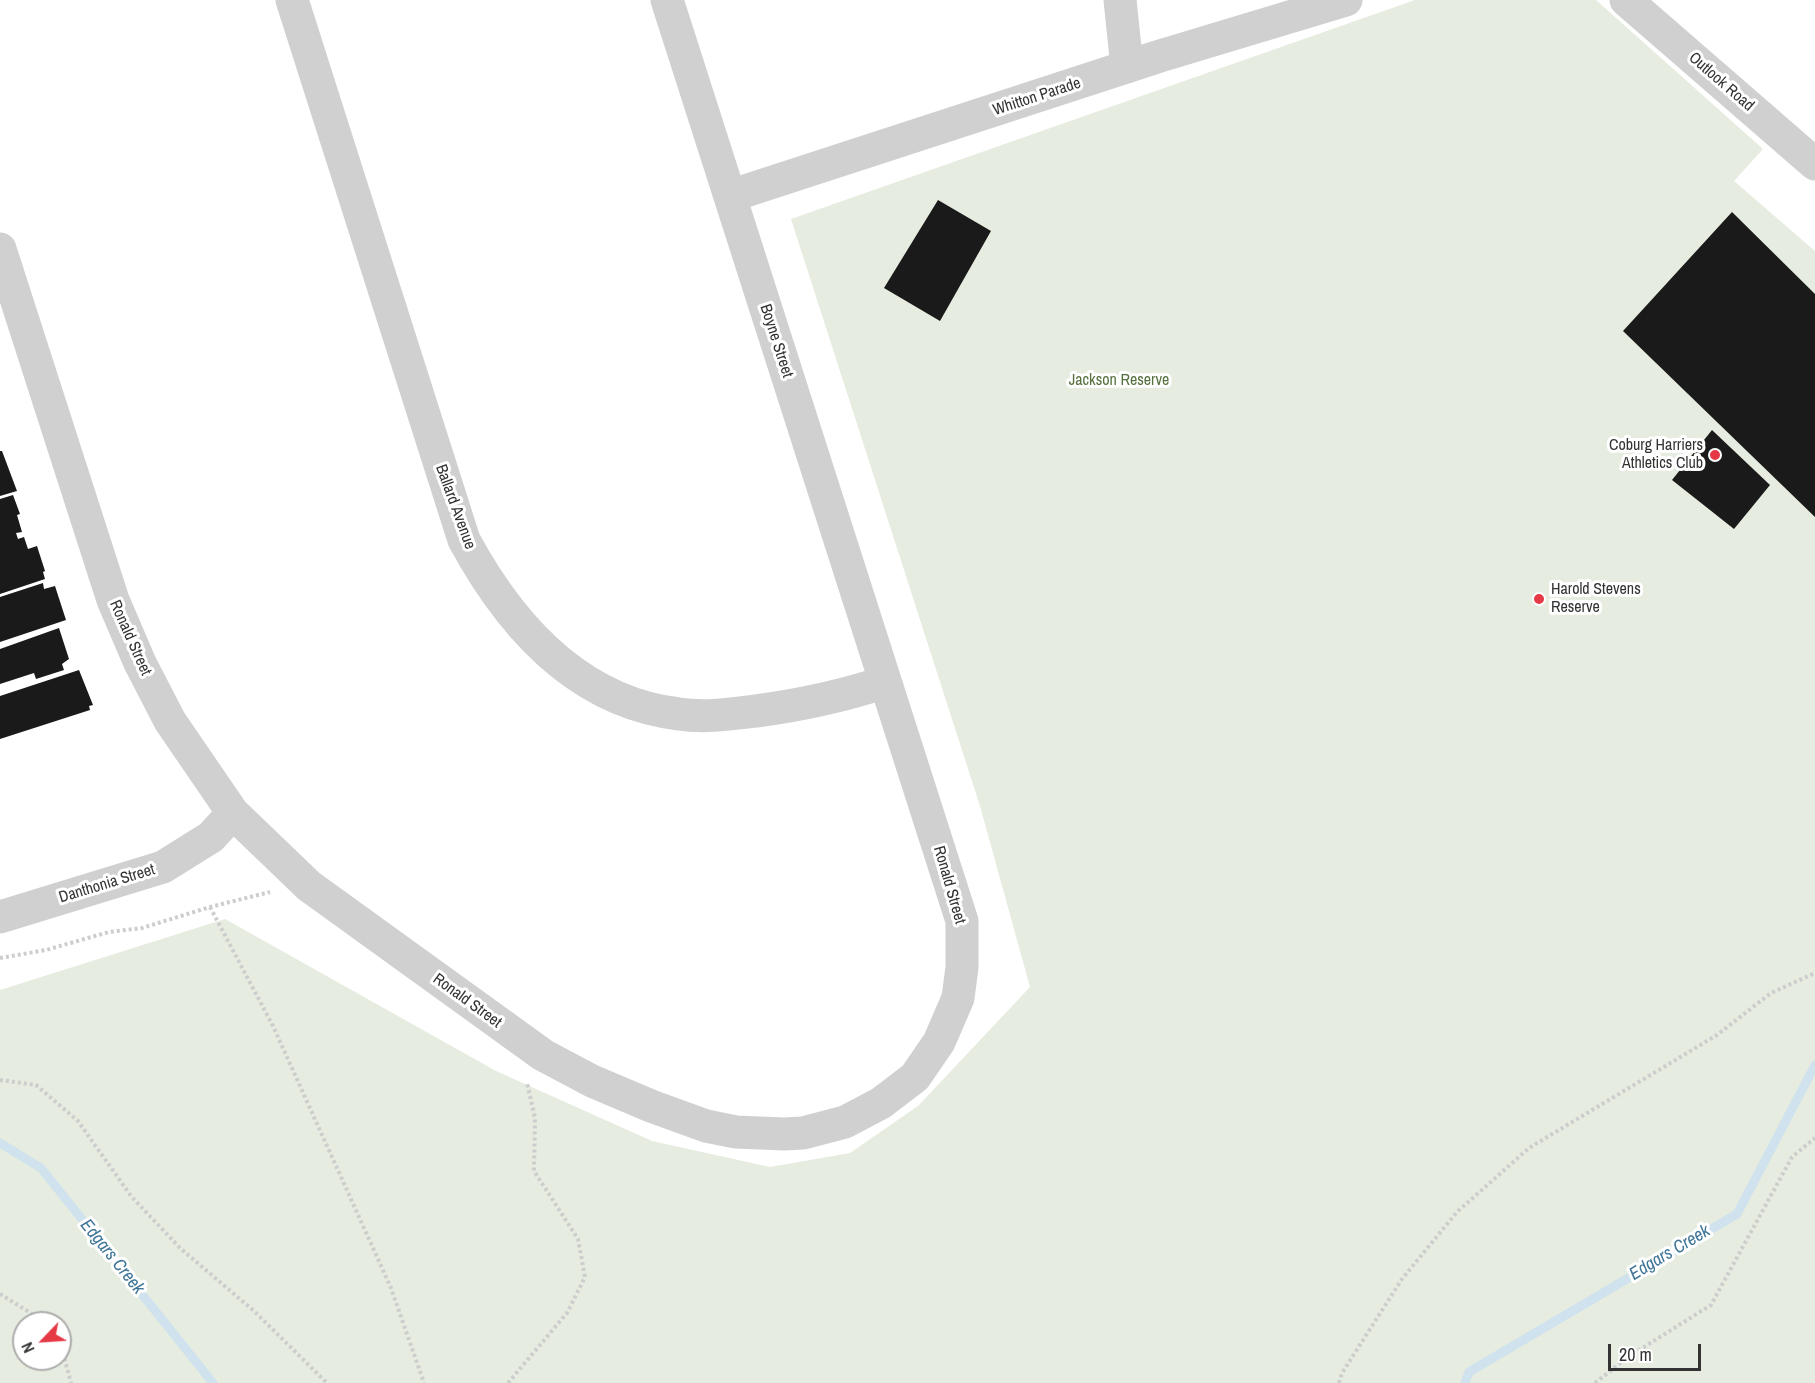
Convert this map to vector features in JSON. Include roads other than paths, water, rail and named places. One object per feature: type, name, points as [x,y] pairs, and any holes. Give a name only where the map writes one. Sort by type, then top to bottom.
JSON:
[{"type":"street","name":"Ballard Avenue","points":[[292,0],[464,540],[498,597],[518,623],[566,668],[604,691],[642,706],[678,714],[720,716],[818,702],[885,682]]},
{"type":"street","name":"Boyne Street","points":[[668,0],[885,682]]},
{"type":"street","points":[[1120,0],[1127,67]]},
{"type":"street","name":"Whitton Parade","points":[[730,196],[1127,67],[1346,0]]},
{"type":"street","name":"Outlook Road","points":[[1626,0],[1814,161]]},
{"type":"street","name":"Ronald Street","points":[[0,249],[112,600],[140,663],[170,721],[233,813],[309,886],[543,1055],[611,1089],[705,1126],[736,1132],[803,1133],[845,1122],[881,1103],[915,1077],[939,1042],[958,998],[962,967],[962,921],[885,682]]},
{"type":"street","name":"Danthonia Street","points":[[0,917],[164,867],[211,837],[233,813]]},
{"type":"waterway","name":"Edgars Creek","points":[[1465,1383],[1469,1372],[1737,1214],[1815,1065]]},
{"type":"waterway","name":"Edgars Creek","points":[[0,1143],[41,1168],[213,1383]]},
{"type":"place","name":"Coburg Harriers Athletics Club","points":[[1715,455]]},
{"type":"place","name":"Harold Stevens Reserve","points":[[1539,599]]},
{"type":"park label","name":"Jackson Reserve","points":[[1119,381]]}]
